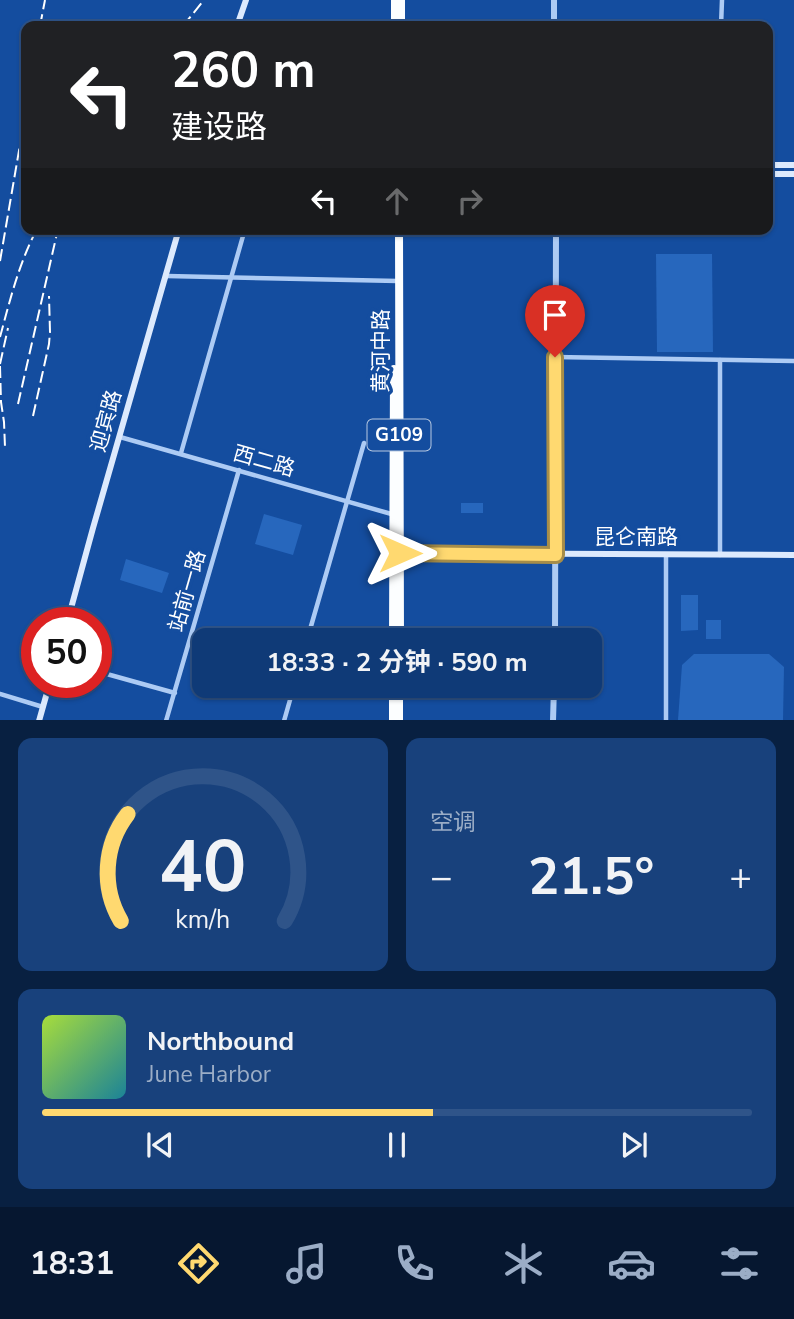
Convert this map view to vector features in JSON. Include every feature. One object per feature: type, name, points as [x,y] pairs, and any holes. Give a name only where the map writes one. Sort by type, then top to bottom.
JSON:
[{"type":"highway","points":[[395,0],[395,21]]},
{"type":"highway","points":[[401,0],[401,21]]},
{"type":"highway","name":"黄河中路","points":[[393,628],[396,235]]},
{"type":"highway","name":"黄河中路","points":[[396,553],[399,628]]},
{"type":"highway","points":[[393,698],[393,720]]},
{"type":"highway","points":[[399,720],[400,698]]},
{"type":"main road","points":[[239,21],[246,0]]},
{"type":"main road","points":[[773,165],[794,165]]},
{"type":"main road","points":[[773,174],[794,174]]},
{"type":"main road","name":"迎宾路","points":[[71,607],[178,235]]},
{"type":"main road","name":"昆仑南路","points":[[396,553],[794,555]]},
{"type":"main road","points":[[38,720],[46,698]]},
{"type":"street","points":[[554,0],[554,21]]},
{"type":"street","points":[[721,21],[722,0]]},
{"type":"street","points":[[181,453],[243,235]]},
{"type":"street","points":[[555,628],[556,235]]},
{"type":"street","points":[[167,275],[396,281]]},
{"type":"street","points":[[555,357],[794,361]]},
{"type":"street","points":[[720,360],[720,555]]},
{"type":"street","name":"西二路","points":[[120,437],[396,515]]},
{"type":"street","points":[[310,628],[364,443]]},
{"type":"street","name":"站前一路","points":[[166,720],[239,470]]},
{"type":"street","points":[[666,555],[666,720]]},
{"type":"street","points":[[112,676],[174,693]]},
{"type":"street","points":[[0,694],[43,707]]},
{"type":"street","points":[[284,720],[290,698]]},
{"type":"street","points":[[554,698],[554,720]]},
{"type":"shaded area","points":[[656,254],[712,254],[713,352],[657,352]]},
{"type":"shaded area","points":[[461,503],[483,503],[483,513],[461,513]]},
{"type":"shaded area","points":[[264,514],[302,525],[293,555],[255,544]]},
{"type":"shaded area","points":[[126,559],[169,573],[162,593],[120,580]]},
{"type":"shaded area","points":[[681,595],[698,595],[698,630],[681,631]]},
{"type":"shaded area","points":[[706,620],[721,620],[721,639],[706,639]]},
{"type":"shaded area","points":[[694,654],[769,654],[784,667],[783,720],[678,720],[682,665]]},
{"type":"railway","points":[[41,21],[45,0]]},
{"type":"railway","points":[[187,21],[204,0]]},
{"type":"railway","points":[[0,261],[21,139]]},
{"type":"railway","points":[[0,337],[20,268],[34,235]]},
{"type":"railway","points":[[18,404],[57,235]]},
{"type":"railway","points":[[33,416],[49,344],[49,296]]},
{"type":"railway","points":[[0,364],[8,328]]},
{"type":"railway","points":[[0,366],[5,447]]},
{"type":"route","points":[[400,553],[556,555],[555,357]]}]
